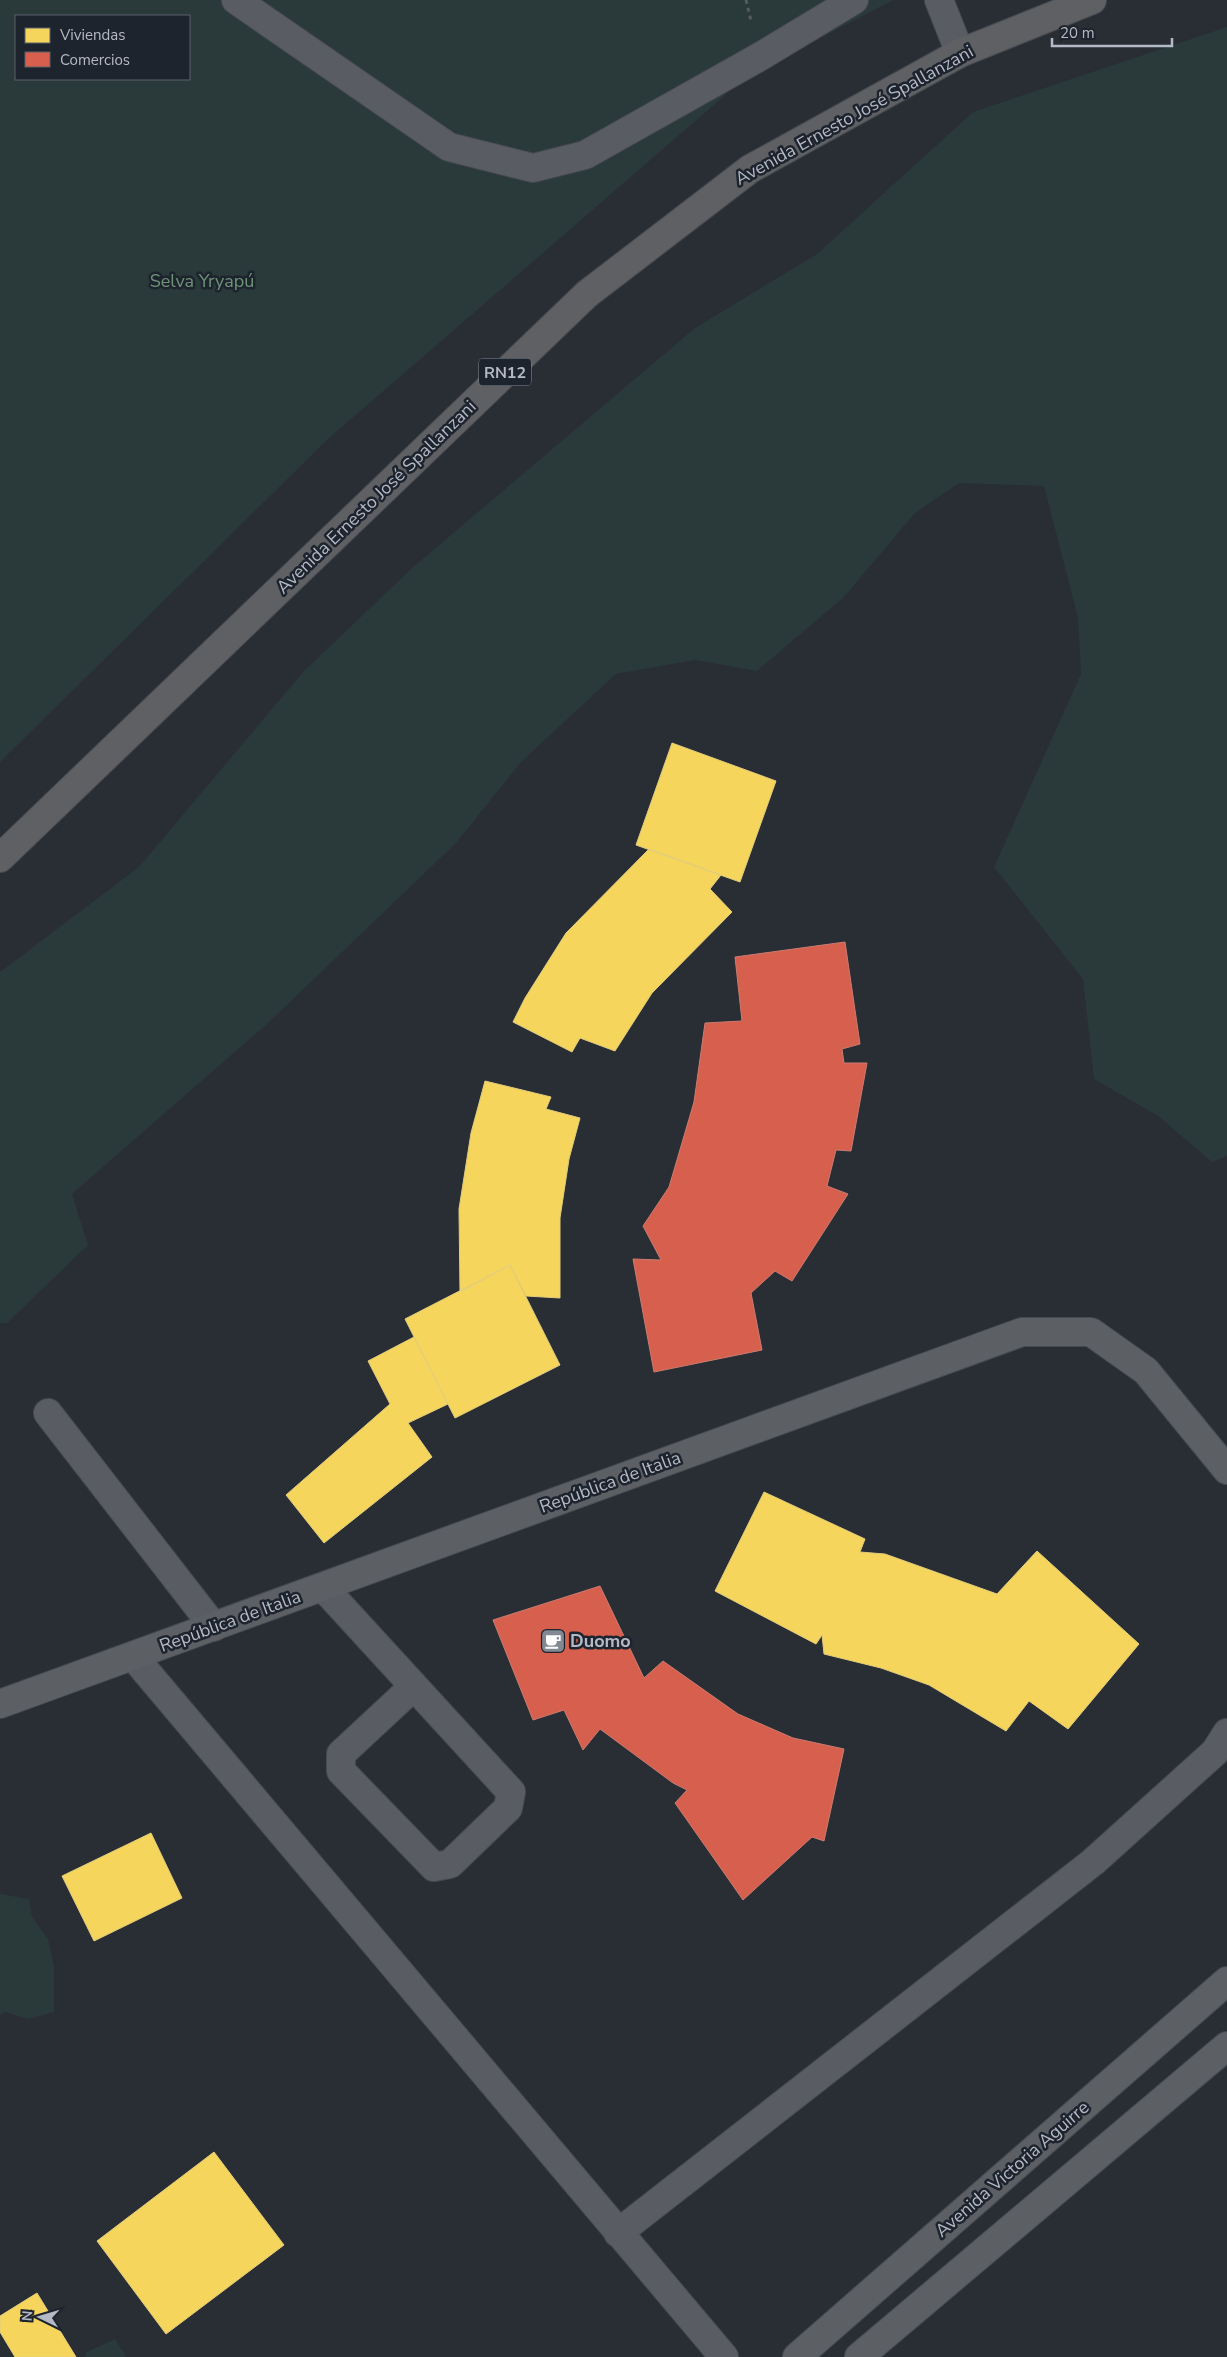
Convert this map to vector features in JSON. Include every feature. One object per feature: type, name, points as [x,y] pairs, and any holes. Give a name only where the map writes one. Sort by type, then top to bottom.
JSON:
[{"type":"highway","name":"Avenida Ernesto José Spallanzani","points":[[0,858],[587,294],[750,169],[960,53],[1092,0]]},
{"type":"main road","name":"República de Italia","points":[[0,1704],[1022,1332],[1091,1332],[1146,1371],[1227,1470]]},
{"type":"main road","name":"Avenida Victoria Aguirre","points":[[798,2357],[1227,1981]]},
{"type":"main road","points":[[859,2357],[1227,2046]]},
{"type":"street","points":[[236,0],[449,147],[532,168],[585,155],[761,56],[854,0]]},
{"type":"street","points":[[939,0],[960,53]]},
{"type":"street","points":[[48,1413],[214,1627]]},
{"type":"street","points":[[323,1587],[511,1792],[508,1808],[450,1864],[434,1867],[341,1771],[341,1754],[413,1687]]},
{"type":"street","points":[[133,1656],[724,2357]]},
{"type":"street","points":[[618,2233],[1093,1862],[1215,1752],[1227,1732]]},
{"type":"green space","name":"Selva Yryapú","points":[[0,0],[893,0],[745,78],[328,439],[0,762]]},
{"type":"green space","points":[[1227,27],[1227,1156],[1212,1162],[1158,1116],[1094,1079],[1083,979],[994,867],[1081,674],[1078,618],[1044,486],[959,483],[915,513],[844,597],[757,671],[695,660],[616,674],[521,762],[456,843],[267,1024],[72,1194],[88,1245],[7,1323],[0,1323],[0,972],[139,867],[303,672],[412,568],[695,328],[817,254],[973,112]]},
{"type":"green space","points":[[0,1894],[29,1899],[32,1917],[48,1939],[54,1965],[54,2012],[28,2019],[5,2012],[0,2015]]},
{"type":"green space","points":[[115,2339],[126,2357],[84,2357],[87,2352]]},
{"type":"building: Viviendas","points":[[672,743],[776,781],[740,882],[636,845]]},
{"type":"building: Viviendas","points":[[649,849],[721,875],[710,889],[732,912],[652,993],[615,1051],[580,1038],[572,1052],[513,1022],[525,998],[566,933]]},
{"type":"building: Viviendas","points":[[485,1081],[551,1097],[546,1109],[580,1118],[569,1159],[560,1218],[560,1298],[526,1296],[510,1265],[460,1292],[459,1209],[471,1133]]},
{"type":"building: Viviendas","points":[[510,1265],[560,1365],[455,1418],[405,1319]]},
{"type":"building: Viviendas","points":[[414,1337],[448,1404],[408,1423],[432,1457],[324,1543],[286,1495],[390,1404],[368,1361]]},
{"type":"building: Viviendas","points":[[764,1492],[865,1539],[860,1552],[885,1554],[997,1594],[1037,1551],[1139,1644],[1068,1729],[1029,1701],[1006,1731],[929,1685],[881,1668],[824,1654],[822,1635],[816,1644],[715,1591]]},
{"type":"building: Viviendas","points":[[151,1833],[182,1898],[94,1941],[62,1876]]},
{"type":"building: Viviendas","points":[[214,2152],[284,2245],[166,2334],[97,2241]]},
{"type":"building: Viviendas","points":[[37,2293],[76,2357],[15,2357],[0,2332],[0,2316]]},
{"type":"building: Comercios","points":[[845,942],[860,1044],[842,1049],[844,1063],[867,1063],[851,1151],[836,1150],[827,1186],[848,1194],[792,1281],[775,1271],[751,1293],[762,1350],[654,1372],[633,1259],[661,1260],[643,1226],[669,1187],[694,1102],[705,1023],[742,1021],[735,957]]},
{"type":"building: Comercios","points":[[600,1586],[644,1678],[663,1661],[738,1714],[793,1738],[844,1749],[824,1841],[812,1837],[743,1900],[675,1803],[687,1790],[673,1783],[600,1729],[583,1750],[564,1710],[533,1720],[493,1620]]},
{"type":"place","name":"Duomo","points":[[553,1641]]}]
